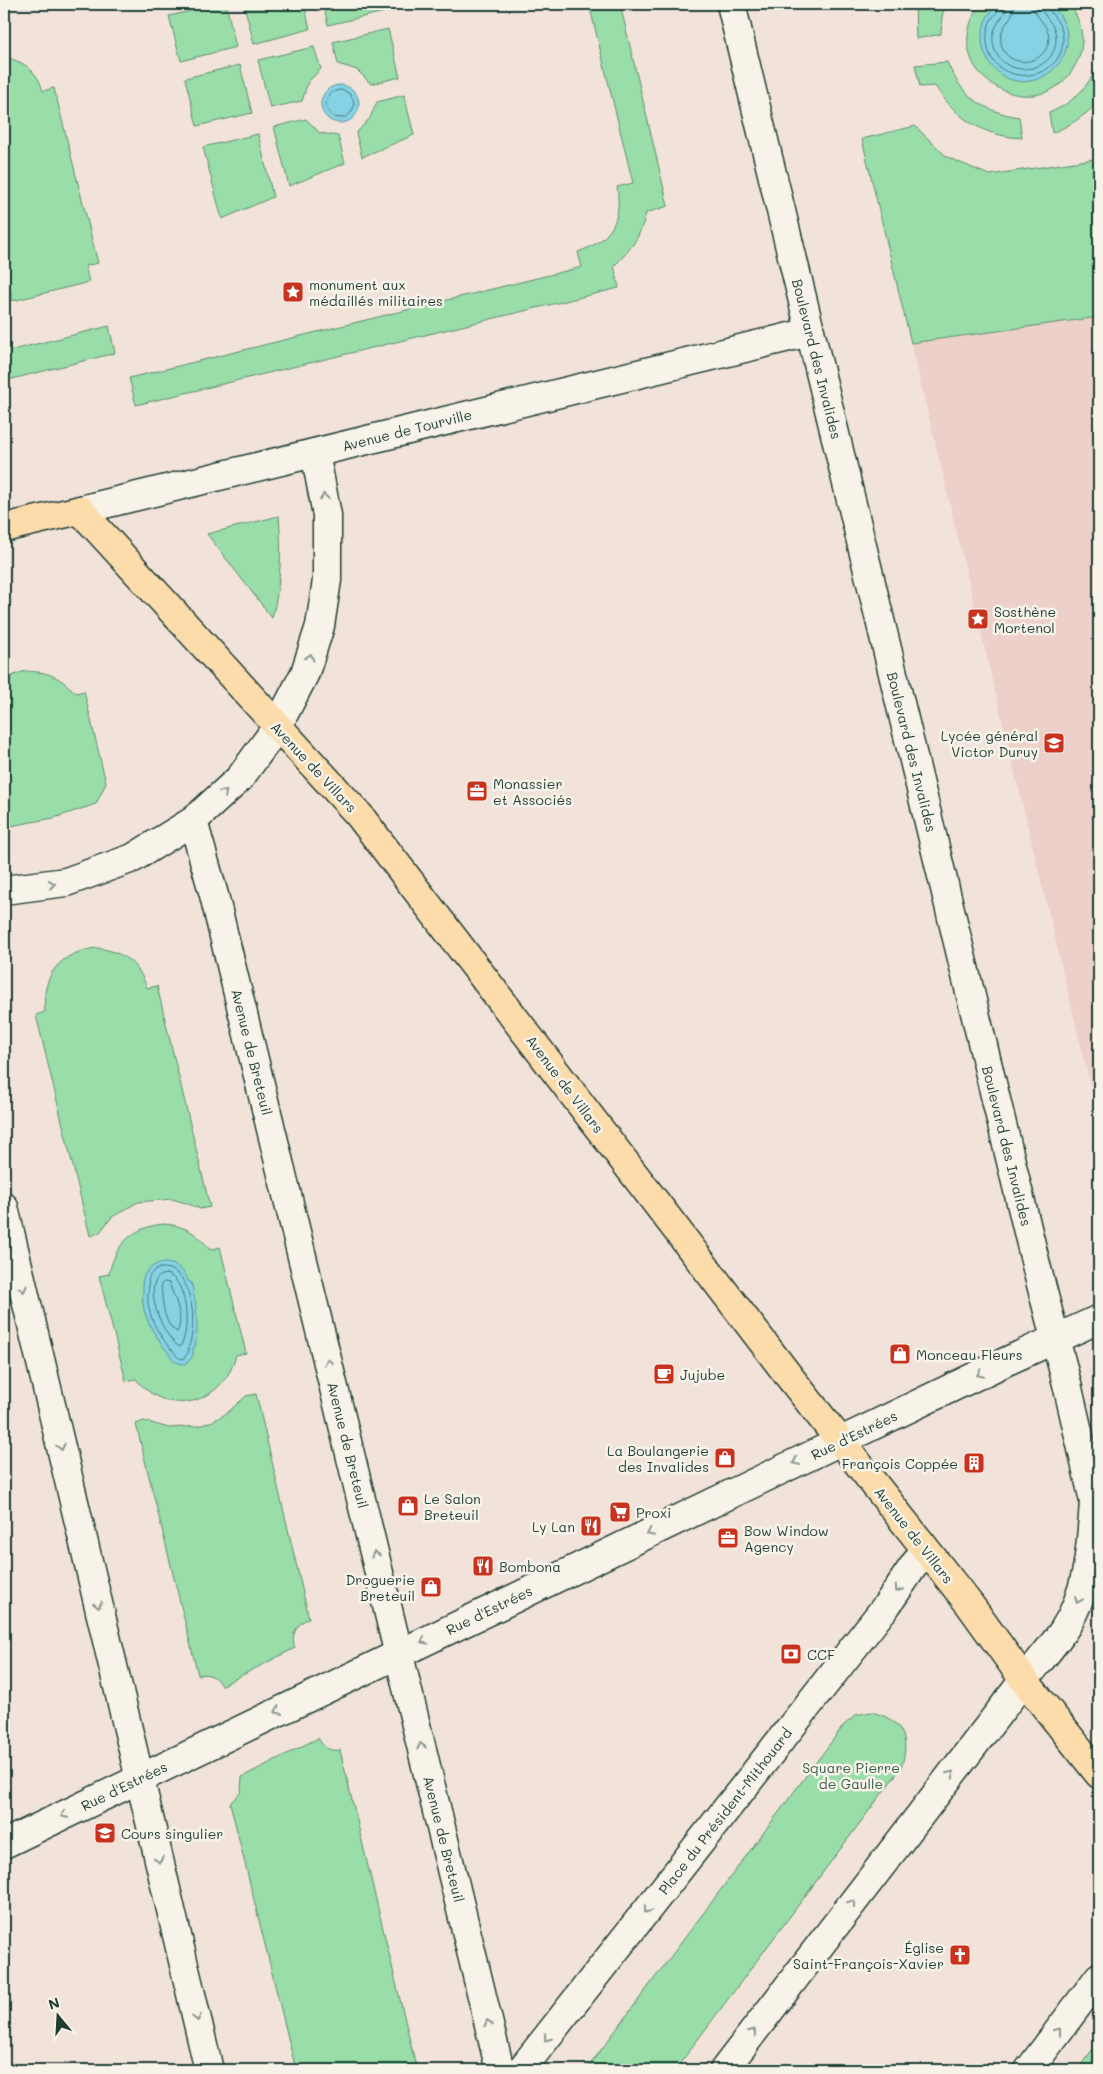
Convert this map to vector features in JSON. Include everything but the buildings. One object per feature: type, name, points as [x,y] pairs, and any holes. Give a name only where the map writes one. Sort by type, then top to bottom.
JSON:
[{"type":"main road","name":"Avenue de Tourville","points":[[4,528],[80,510]]},
{"type":"main road","name":"Avenue de Villars","points":[[80,510],[359,815],[840,1442],[970,1605],[1024,1680]]},
{"type":"main road","points":[[1024,1680],[1099,1774]]},
{"type":"street","name":"Boulevard des Invalides","points":[[731,4],[1096,1507],[1088,1571],[1080,1597],[1064,1630],[1024,1680]]},
{"type":"street","name":"Avenue de Tourville","points":[[80,510],[810,332]]},
{"type":"street","points":[[4,890],[66,882],[133,858],[193,821],[240,778],[277,727],[305,673],[320,626],[327,580],[327,515],[315,453]]},
{"type":"street","name":"Avenue de Breteuil","points":[[193,821],[214,895],[500,2070]]},
{"type":"street","points":[[4,1207],[209,2070]]},
{"type":"street","name":"Rue d'Estrées","points":[[4,1844],[1055,1338],[1099,1319]]},
{"type":"street","name":"Place du Président-Mithouard","points":[[521,2070],[881,1613],[925,1549]]},
{"type":"street","points":[[724,2070],[1024,1680]]},
{"type":"street","points":[[1029,2070],[1099,1977]]},
{"type":"shaded area","name":"Lycée général Victor Duruy","points":[[1099,317],[1099,1121],[911,343]]},
{"type":"green space","points":[[226,4],[236,47],[181,61],[169,16]]},
{"type":"green space","points":[[244,4],[304,4],[310,29],[254,44]]},
{"type":"green space","points":[[323,4],[382,4],[384,12],[328,25]]},
{"type":"green space","points":[[589,4],[620,4],[668,206],[646,213],[634,242],[626,254],[614,266],[619,288],[136,405],[129,378],[582,267],[578,252],[599,242],[612,228],[616,219],[618,210],[617,187],[633,183]]},
{"type":"green space","points":[[915,4],[946,4],[942,16],[941,34],[916,39]]},
{"type":"green space","points":[[980,4],[999,4],[996,6],[1065,52],[1065,26],[1050,4],[1069,4],[1079,21],[1082,41],[1080,54],[1066,79],[1045,92],[1023,95],[1000,89],[982,75],[970,56],[969,31]]},
{"type":"green space","points":[[388,29],[400,77],[371,84],[357,70],[338,64],[333,42]]},
{"type":"green space","points":[[314,47],[321,69],[308,82],[302,101],[270,108],[258,60]]},
{"type":"green space","points":[[4,58],[18,61],[29,68],[38,78],[43,91],[54,88],[98,263],[85,266],[89,282],[13,301],[9,285],[4,286]]},
{"type":"green space","points":[[947,62],[960,85],[975,100],[995,111],[1019,117],[1022,138],[994,134],[982,129],[961,116],[935,86],[920,87],[915,65]]},
{"type":"green space","points":[[1099,62],[1099,101],[1077,120],[1052,133],[1049,113],[1066,104],[1079,93],[1090,79]]},
{"type":"green space","points":[[240,65],[252,113],[197,126],[185,78]]},
{"type":"green space","points":[[404,95],[414,135],[362,157],[356,133],[370,118],[377,102]]},
{"type":"green space","points":[[306,119],[320,133],[338,136],[345,163],[289,186],[274,127]]},
{"type":"green space","points":[[915,126],[947,157],[989,175],[1094,159],[1099,155],[1099,317],[911,343],[862,139]]},
{"type":"green space","points":[[258,134],[273,197],[222,219],[203,147]]},
{"type":"green space","points":[[109,326],[115,353],[4,381],[4,352]]},
{"type":"green space","points":[[279,516],[280,567],[272,618],[207,534]]},
{"type":"green space","points":[[25,671],[41,672],[53,676],[76,693],[84,691],[106,783],[96,804],[54,818],[10,826],[4,822],[4,679]]},
{"type":"green space","points":[[97,948],[115,952],[129,960],[139,972],[147,988],[157,986],[210,1207],[200,1209],[172,1199],[138,1202],[112,1217],[99,1233],[90,1236],[36,1015],[45,1012],[46,987],[50,977],[63,960],[84,950]]},
{"type":"green space","points":[[165,1224],[190,1231],[201,1239],[210,1250],[220,1247],[246,1353],[236,1355],[230,1372],[220,1385],[208,1395],[193,1401],[179,1402],[163,1399],[149,1392],[136,1379],[126,1381],[99,1276],[109,1274],[116,1254],[128,1238],[144,1228]]},
{"type":"green space","points":[[256,1394],[309,1618],[298,1626],[294,1634],[295,1648],[221,1686],[212,1676],[206,1674],[198,1675],[136,1424],[144,1421],[169,1428],[199,1426],[227,1413],[246,1396]]},
{"type":"green space","name":"Square Pierre de Gaulle","points":[[871,1712],[890,1719],[901,1731],[905,1748],[901,1768],[675,2070],[586,2070],[844,1725],[856,1715]]},
{"type":"green space","points":[[318,1738],[327,1748],[340,1750],[417,2070],[296,2070],[230,1803],[241,1792],[242,1777]]},
{"type":"green space","points":[[1099,2041],[1099,2070],[1077,2070]]},
{"type":"water","points":[[999,4],[1050,4],[1064,22],[1067,40],[1063,57],[1053,70],[1039,79],[1023,82],[1006,78],[991,65],[984,50],[982,35],[988,15]]},
{"type":"water","points":[[340,85],[353,91],[359,104],[353,117],[340,123],[327,117],[321,104],[327,91]]},
{"type":"water","points":[[159,1263],[178,1267],[189,1282],[191,1282],[193,1290],[197,1314],[196,1339],[192,1358],[184,1364],[175,1361],[164,1347],[150,1325],[144,1309],[143,1279],[153,1266]]},
{"type":"place","name":"monument aux médaillés militaires","points":[[293,292]]},
{"type":"place","name":"Sosthène Mortenol","points":[[978,619]]},
{"type":"place","name":"Lycée général Victor Duruy","points":[[1054,743]]},
{"type":"place","name":"Monassier et Associés","points":[[477,791]]},
{"type":"place","name":"Monceau Fleurs","points":[[900,1354]]},
{"type":"place","name":"Jujube","points":[[664,1374]]},
{"type":"place","name":"La Boulangerie des Invalides","points":[[725,1458]]},
{"type":"place","name":"François Coppée","points":[[974,1463]]},
{"type":"place","name":"Le Salon Breteuil","points":[[408,1506]]},
{"type":"place","name":"Proxi","points":[[620,1512]]},
{"type":"place","name":"Ly Lan","points":[[591,1526]]},
{"type":"place","name":"Bow Window Agency","points":[[728,1538]]},
{"type":"place","name":"Bombona","points":[[483,1566]]},
{"type":"place","name":"Droguerie Breteuil","points":[[431,1587]]},
{"type":"place","name":"CCF","points":[[791,1654]]},
{"type":"place","name":"Cours singulier","points":[[105,1833]]},
{"type":"place","name":"Église Saint-François-Xavier","points":[[960,1955]]}]
